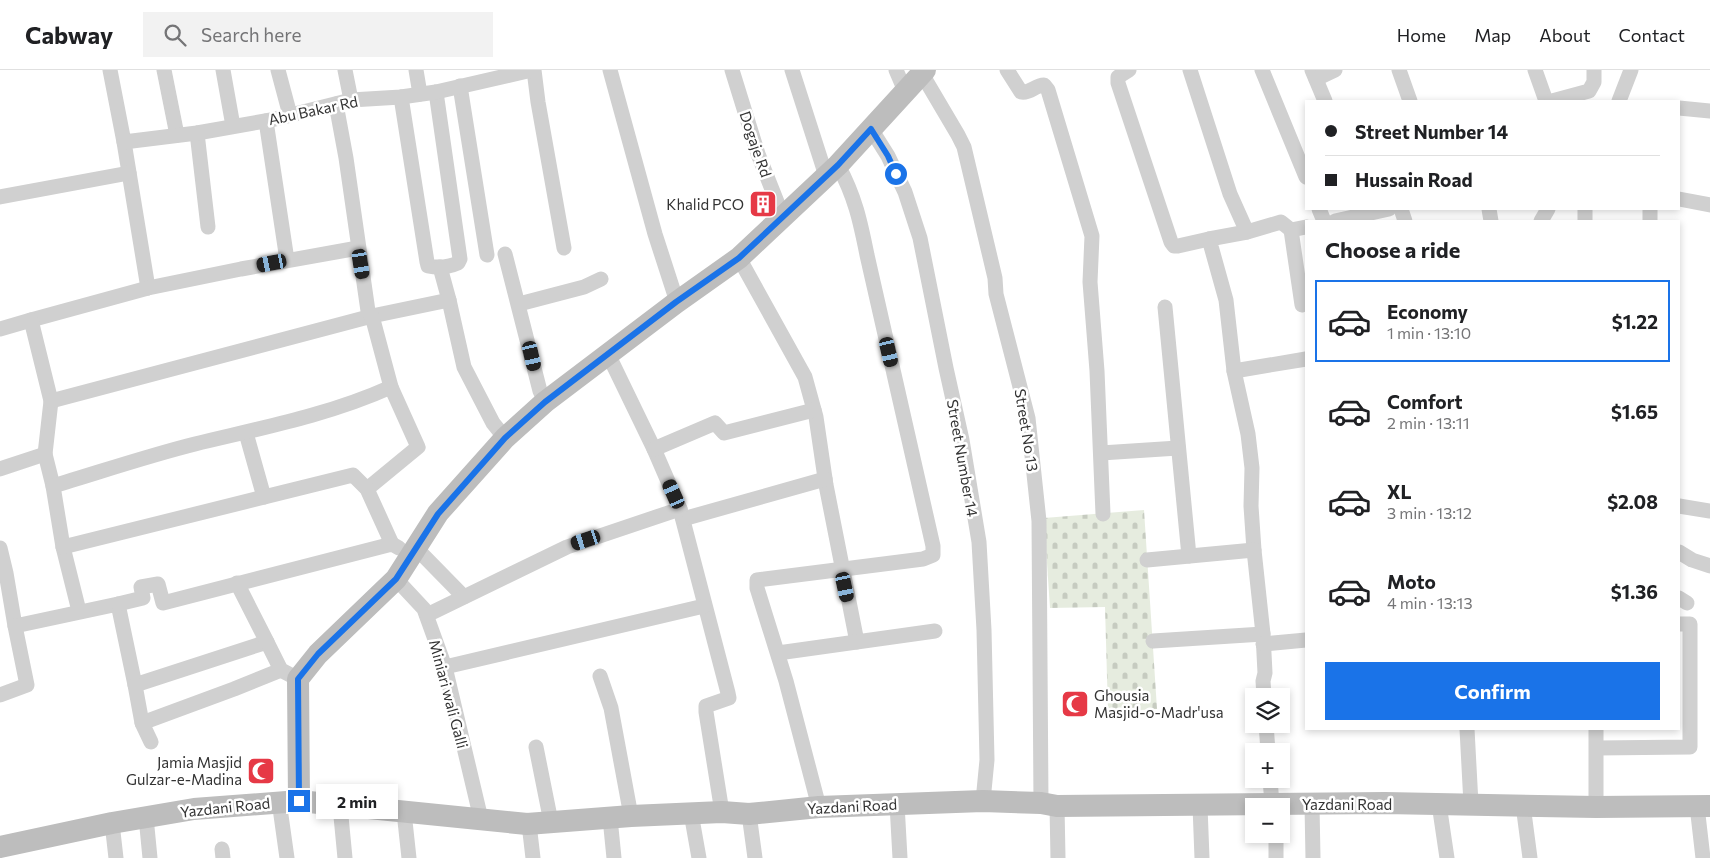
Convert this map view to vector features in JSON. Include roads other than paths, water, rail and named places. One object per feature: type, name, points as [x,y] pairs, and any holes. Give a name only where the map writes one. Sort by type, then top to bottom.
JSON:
[{"type":"street","points":[[110,70],[148,288]]},
{"type":"street","points":[[164,70],[177,134]]},
{"type":"street","points":[[223,70],[233,126]]},
{"type":"street","points":[[278,70],[290,115]]},
{"type":"street","points":[[345,70],[351,100]]},
{"type":"street","points":[[416,70],[420,94]]},
{"type":"street","points":[[533,70],[564,248]]},
{"type":"street","name":"Abu Bakar Rd","points":[[124,142],[197,133],[266,121],[351,100],[401,97],[436,92],[460,86],[477,76],[533,70]]},
{"type":"street","points":[[610,70],[655,234],[676,302]]},
{"type":"street","name":"Dogaje Rd","points":[[732,70],[758,154],[783,217]]},
{"type":"street","points":[[792,70],[832,170],[849,186],[859,214],[866,255],[933,546],[933,555],[923,558],[757,580],[756,588],[778,653],[819,807]]},
{"type":"street","points":[[896,70],[906,91]]},
{"type":"street","points":[[1007,70],[1021,92],[1028,92],[1039,85],[1044,85],[1048,90],[1092,236],[1090,282],[1097,371],[1103,514]]},
{"type":"street","points":[[1129,70],[1118,77],[1118,83],[1174,246],[1247,232],[1281,222],[1299,229],[1302,305]]},
{"type":"street","points":[[1190,70],[1230,194],[1247,232]]},
{"type":"street","points":[[1262,70],[1305,175]]},
{"type":"street","points":[[1325,100],[1314,74],[1335,70]]},
{"type":"street","points":[[1400,70],[1410,100]]},
{"type":"street","points":[[1535,70],[1546,100]]},
{"type":"street","points":[[1556,100],[1589,91],[1594,82],[1594,70]]},
{"type":"street","points":[[1619,100],[1631,70]]},
{"type":"street","points":[[142,723],[234,689],[289,675],[318,654],[396,579],[438,514],[505,438],[545,402],[676,302],[739,258],[832,170],[923,72]]},
{"type":"street","name":"Street No 13","points":[[923,72],[964,147],[995,278],[996,294],[1028,418],[1040,521],[1049,805],[1058,858]]},
{"type":"street","points":[[460,86],[487,255]]},
{"type":"street","points":[[401,97],[428,266],[455,265],[460,259],[436,92]]},
{"type":"street","points":[[336,104],[346,158],[368,311],[372,316],[392,387],[418,447],[368,489]]},
{"type":"street","points":[[1680,108],[1710,112]]},
{"type":"street","points":[[266,121],[287,260]]},
{"type":"street","name":"Street Number 14","points":[[871,129],[888,156],[904,192],[920,238],[962,440],[979,542],[982,591],[987,760],[983,801]]},
{"type":"street","points":[[197,133],[208,227]]},
{"type":"street","points":[[0,197],[129,173]]},
{"type":"street","points":[[1680,199],[1710,205]]},
{"type":"street","points":[[1339,220],[1366,212],[1381,210]]},
{"type":"street","points":[[1210,239],[1226,300],[1234,371],[1248,434],[1252,468],[1251,506],[1254,550],[1263,639],[1265,673],[1263,688]]},
{"type":"street","points":[[0,329],[148,288],[358,248]]},
{"type":"street","points":[[505,254],[540,391],[545,402]]},
{"type":"street","points":[[739,258],[805,377],[814,410],[841,568],[856,642]]},
{"type":"street","points":[[440,267],[464,367],[492,423],[505,438]]},
{"type":"street","points":[[519,304],[584,287],[601,279]]},
{"type":"street","points":[[51,401],[372,316],[449,300]]},
{"type":"street","points":[[1164,307],[1189,556]]},
{"type":"street","points":[[31,320],[51,401],[46,454],[63,547],[79,611]]},
{"type":"street","points":[[608,354],[654,449],[682,514],[704,606],[728,693],[729,698],[706,706],[722,812]]},
{"type":"street","points":[[1234,371],[1305,359]]},
{"type":"street","points":[[53,486],[193,445],[246,433],[362,400],[392,387]]},
{"type":"street","points":[[654,449],[715,423],[724,432],[814,410]]},
{"type":"street","points":[[246,433],[264,497]]},
{"type":"street","points":[[1101,453],[1178,448]]},
{"type":"street","points":[[0,469],[46,454]]},
{"type":"street","points":[[63,547],[353,475],[368,489],[392,544]]},
{"type":"street","points":[[427,616],[567,547],[682,514],[825,479]]},
{"type":"street","points":[[1680,506],[1710,511]]},
{"type":"street","points":[[14,626],[143,598],[141,586],[158,584],[163,603],[392,544],[414,551],[464,598]]},
{"type":"street","points":[[0,548],[27,685],[0,695]]},
{"type":"street","points":[[1147,560],[1254,550]]},
{"type":"street","points":[[1680,553],[1692,560],[1710,566]]},
{"type":"street","name":"Miniari wali Galli","points":[[396,579],[424,609],[427,616],[445,667],[482,819]]},
{"type":"street","points":[[237,583],[268,642],[289,675],[287,858]]},
{"type":"street","points":[[118,604],[142,723],[151,742]]},
{"type":"street","points":[[445,667],[704,606]]},
{"type":"street","points":[[1597,748],[1690,747],[1684,685],[1690,624],[1680,624]]},
{"type":"street","points":[[778,653],[935,631]]},
{"type":"street","points":[[1152,641],[1305,640]]},
{"type":"street","points":[[135,685],[268,642]]},
{"type":"street","points":[[600,676],[611,708],[620,817],[614,858]]},
{"type":"street","points":[[1466,730],[1471,804]]},
{"type":"street","points":[[1596,730],[1596,807]]},
{"type":"street","points":[[536,747],[551,822]]},
{"type":"street","name":"Yazdani Road","points":[[1,842],[194,809],[289,801],[529,824],[691,813],[722,812],[749,814],[819,807],[983,801],[1049,805],[1245,805]]},
{"type":"street","points":[[897,804],[900,858]]},
{"type":"street","points":[[1439,804],[1447,858]]},
{"type":"street","name":"Yazdani Road","points":[[1290,805],[1704,806]]},
{"type":"street","points":[[1312,805],[1313,858]]},
{"type":"street","points":[[1523,805],[1530,858]]},
{"type":"street","points":[[340,806],[345,858]]},
{"type":"street","points":[[1200,806],[1202,858]]},
{"type":"street","points":[[1703,858],[1704,806]]},
{"type":"street","points":[[404,812],[409,858]]},
{"type":"street","points":[[691,813],[699,858]]},
{"type":"street","points":[[749,814],[755,858]]},
{"type":"street","points":[[146,817],[150,858]]},
{"type":"street","points":[[112,824],[116,858]]},
{"type":"street","points":[[529,824],[533,858]]},
{"type":"street","points":[[1276,843],[1276,858]]},
{"type":"place","name":"Khalid PCO","points":[[763,204]]},
{"type":"place","name":"Ghousia Masjid-o-Madr'usa","points":[[1075,704]]},
{"type":"place","name":"Jamia Masjid Gulzar-e-Madina","points":[[261,771]]}]
